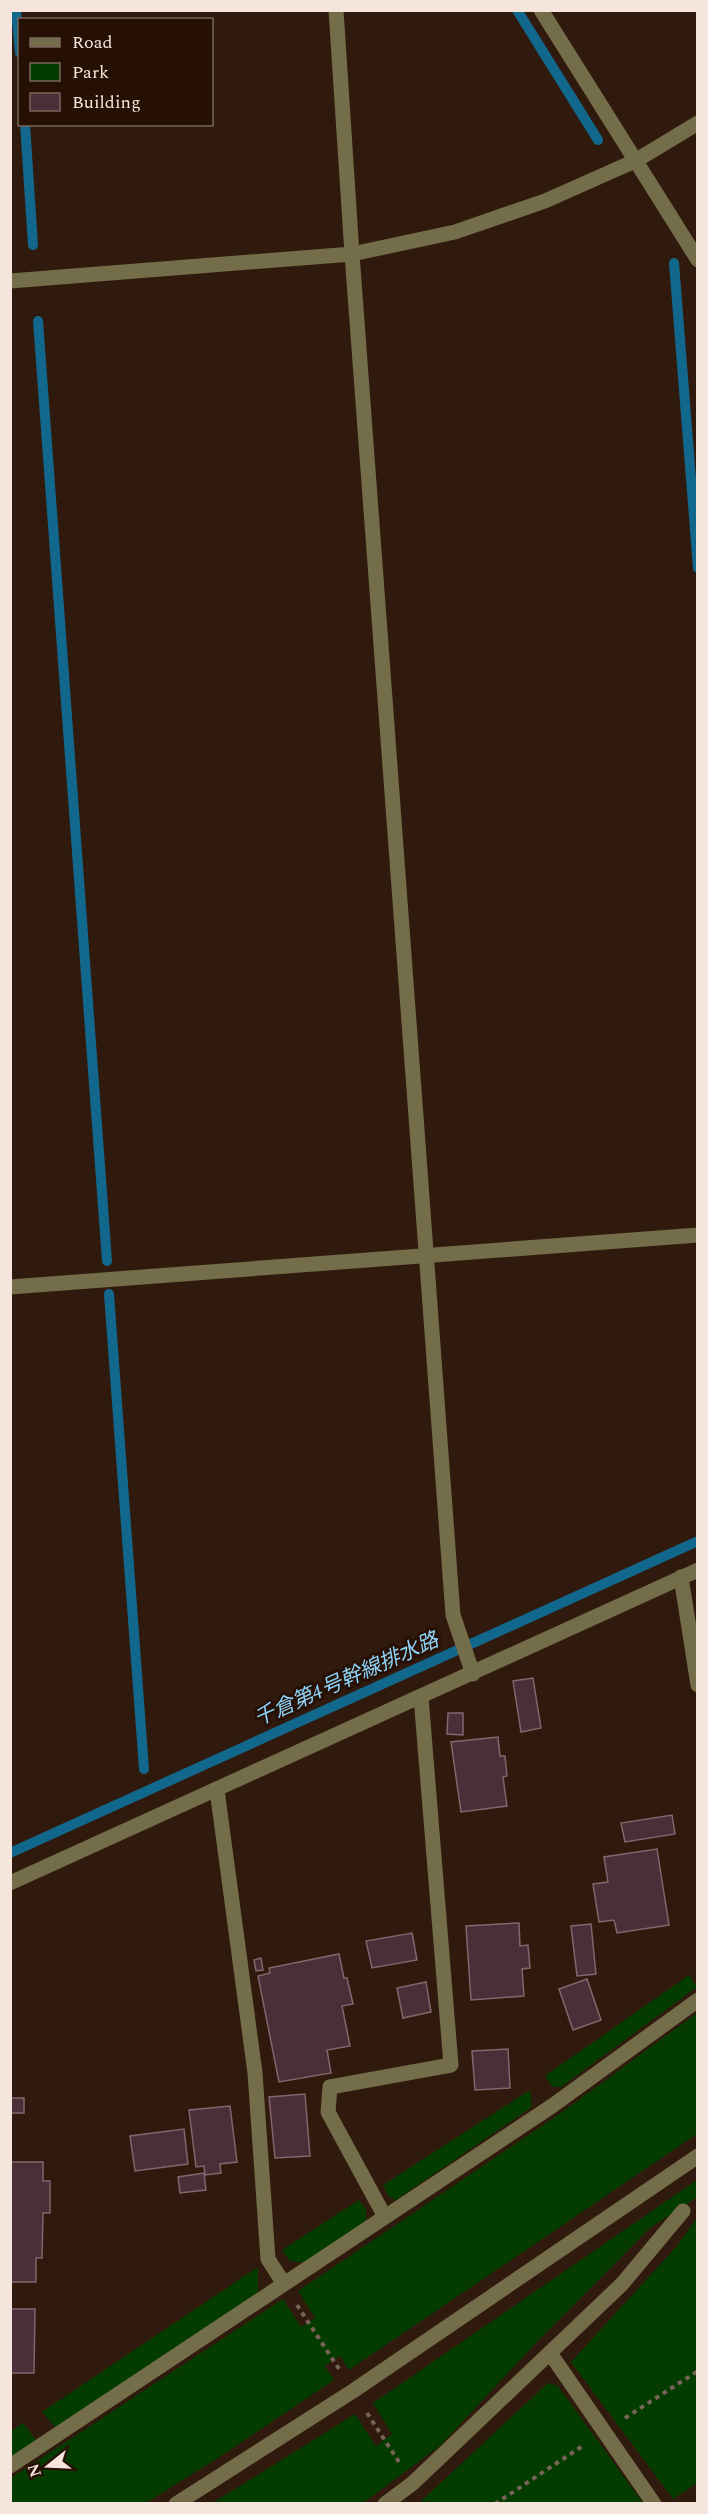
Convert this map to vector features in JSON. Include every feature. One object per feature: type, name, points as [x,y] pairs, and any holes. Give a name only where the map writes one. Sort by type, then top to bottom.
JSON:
[{"type":"street","points":[[336,10],[453,1615],[471,1667]]},
{"type":"street","points":[[541,10],[698,260]]},
{"type":"street","points":[[10,281],[352,254],[455,232],[545,201],[635,161],[698,123]]},
{"type":"street","points":[[10,1287],[698,1235]]},
{"type":"street","points":[[10,1883],[421,1698],[471,1667],[698,1570]]},
{"type":"street","points":[[681,1578],[698,1685]]},
{"type":"street","points":[[385,2217],[328,2112],[330,2088],[451,2065],[421,1698]]},
{"type":"street","points":[[217,1790],[255,2073],[268,2259],[284,2284]]},
{"type":"street","points":[[10,2466],[552,2106],[698,2000]]},
{"type":"street","points":[[176,2504],[353,2391],[698,2156]]},
{"type":"street","points":[[385,2504],[413,2483],[622,2284],[683,2211]]},
{"type":"street","points":[[550,2353],[654,2504]]},
{"type":"path","points":[[308,2322],[334,2361]]},
{"type":"green space","points":[[689,1975],[697,1987],[561,2087],[553,2087],[545,2076]]},
{"type":"green space","points":[[697,2013],[697,2134],[349,2370],[340,2356],[325,2366],[334,2380],[146,2503],[11,2503],[11,2478],[283,2299],[301,2327],[315,2318],[298,2291],[558,2115]]},
{"type":"green space","points":[[530,2090],[532,2107],[396,2200],[389,2197],[383,2185]]},
{"type":"green space","points":[[697,2180],[697,2197],[650,2228],[534,2345],[440,2446],[363,2503],[211,2504],[355,2414],[376,2446],[392,2434],[373,2403]]},
{"type":"green space","points":[[359,2200],[366,2209],[366,2221],[306,2263],[290,2261],[282,2250]]},
{"type":"green space","points":[[697,2218],[697,2483],[673,2499],[571,2362],[677,2246]]},
{"type":"green space","points":[[258,2267],[258,2295],[56,2428],[42,2412]]},
{"type":"green space","points":[[548,2383],[558,2386],[643,2503],[419,2503]]},
{"type":"green space","points":[[23,2423],[37,2441],[11,2457],[11,2431]]},
{"type":"building","points":[[533,1678],[541,1728],[521,1732],[513,1681]]},
{"type":"building","points":[[448,1713],[463,1713],[463,1735],[447,1734]]},
{"type":"building","points":[[498,1737],[500,1756],[505,1756],[507,1776],[503,1777],[507,1806],[461,1812],[451,1742]]},
{"type":"building","points":[[672,1815],[675,1834],[625,1842],[621,1823]]},
{"type":"building","points":[[657,1849],[669,1925],[617,1933],[614,1920],[599,1922],[593,1884],[608,1882],[604,1857]]},
{"type":"building","points":[[519,1923],[520,1946],[528,1945],[530,1968],[522,1969],[524,1996],[471,2000],[466,1926]]},
{"type":"building","points":[[591,1924],[596,1974],[577,1976],[571,1926]]},
{"type":"building","points":[[412,1933],[417,1960],[372,1968],[366,1941]]},
{"type":"building","points":[[339,1954],[353,2004],[342,2006],[350,2046],[327,2050],[331,2073],[279,2082],[258,1976],[270,1973],[269,1968]]},
{"type":"building","points":[[261,1958],[263,1970],[256,1971],[254,1960]]},
{"type":"building","points":[[587,1979],[601,2020],[573,2030],[559,1989]]},
{"type":"building","points":[[426,1982],[431,2012],[403,2018],[397,1988]]},
{"type":"building","points":[[508,2049],[510,2088],[475,2090],[472,2051]]},
{"type":"building","points":[[305,2094],[310,2156],[275,2158],[269,2097]]},
{"type":"building","points":[[10,2098],[24,2098],[24,2113],[10,2113]]},
{"type":"building","points":[[230,2106],[237,2162],[220,2164],[221,2173],[205,2175],[204,2166],[196,2167],[189,2110]]},
{"type":"building","points":[[184,2129],[188,2164],[135,2171],[130,2136]]},
{"type":"building","points":[[10,2162],[43,2162],[43,2181],[50,2181],[50,2213],[43,2213],[42,2258],[36,2258],[36,2282],[10,2282]]},
{"type":"building","points":[[204,2173],[206,2190],[180,2193],[178,2177]]},
{"type":"building","points":[[10,2309],[35,2309],[34,2373],[10,2373]]},
{"type":"waterway","points":[[16,10],[18,32]]},
{"type":"waterway","points":[[517,10],[598,140]]},
{"type":"waterway","points":[[25,126],[33,245]]},
{"type":"waterway","points":[[674,263],[698,568]]},
{"type":"waterway","points":[[38,321],[107,1261]]},
{"type":"waterway","points":[[109,1294],[144,1769]]},
{"type":"waterway","name":"千倉第4号幹線排水路","points":[[10,1853],[698,1541]]}]
